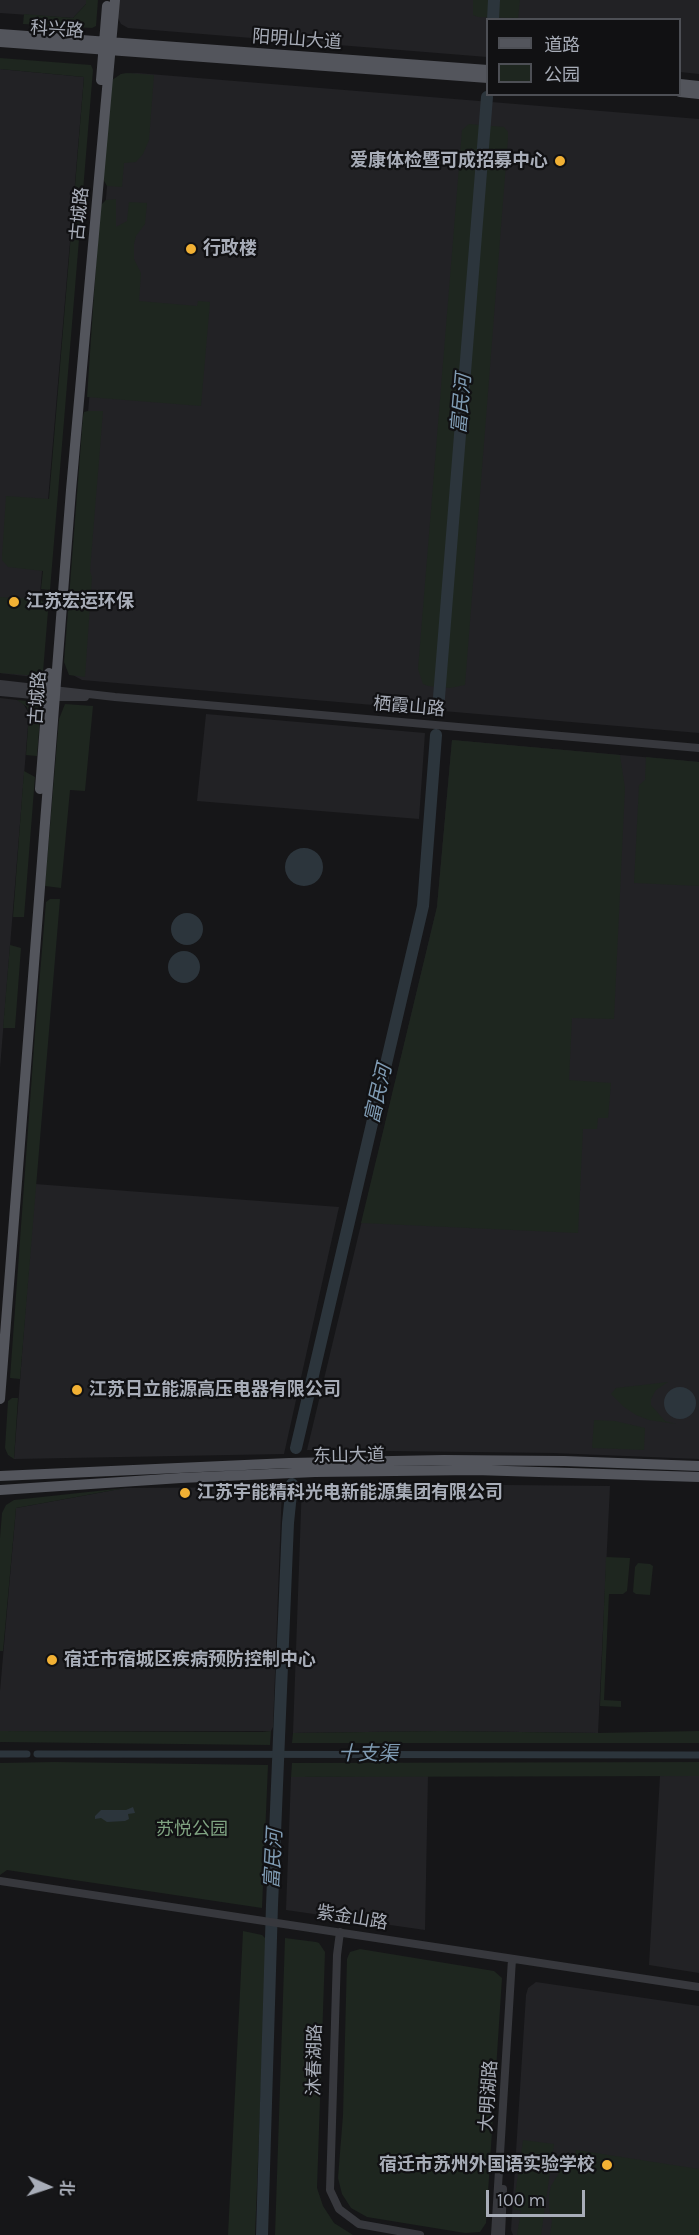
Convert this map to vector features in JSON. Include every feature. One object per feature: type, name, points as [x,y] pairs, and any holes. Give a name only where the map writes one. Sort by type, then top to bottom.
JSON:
[{"type":"main road","name":"古城路","points":[[107,0],[108,46]]},
{"type":"main road","name":"古城路","points":[[0,1306],[51,692],[71,490],[108,46],[115,0]]},
{"type":"main road","name":"科兴路","points":[[0,34],[108,46]]},
{"type":"main road","name":"科兴路","points":[[0,42],[108,46]]},
{"type":"main road","name":"阳明山大道","points":[[108,46],[486,70]]},
{"type":"main road","name":"阳明山大道","points":[[108,46],[486,78]]},
{"type":"main road","points":[[681,84],[699,86]]},
{"type":"main road","points":[[681,92],[699,94]]},
{"type":"main road","name":"古城路","points":[[0,1400],[51,692]]},
{"type":"main road","name":"东山大道","points":[[0,1476],[289,1463],[444,1460],[699,1466]]},
{"type":"main road","name":"东山大道","points":[[0,1490],[306,1472],[475,1470],[699,1477]]},
{"type":"street","points":[[0,684],[51,692]]},
{"type":"street","points":[[0,692],[51,692]]},
{"type":"street","name":"栖霞山路","points":[[51,692],[699,748]]},
{"type":"street","name":"紫金山路","points":[[0,1881],[699,1987]]},
{"type":"street","name":"沐春湖路","points":[[329,2190],[338,1931]]},
{"type":"street","name":"大明湖路","points":[[495,2235],[514,1959]]},
{"type":"street","name":"大明湖路","points":[[501,2235],[514,1959]]},
{"type":"street","points":[[329,2190],[332,2205],[348,2223],[362,2229],[393,2235]]},
{"type":"street","points":[[329,2190],[339,2209],[359,2224],[420,2235]]},
{"type":"shaded area","points":[[0,0],[86,0],[86,4],[73,18],[0,13]]},
{"type":"shaded area","points":[[118,0],[699,0],[699,74],[681,72],[681,18],[486,18],[486,57],[128,28],[121,24],[118,18]]},
{"type":"shaded area","points":[[0,69],[84,77],[33,677],[0,673]]},
{"type":"shaded area","points":[[137,73],[699,119],[699,733],[82,680],[73,675],[67,663],[116,79],[121,74]]},
{"type":"shaded area","points":[[0,698],[23,703],[29,714],[0,1068]]},
{"type":"shaded area","points":[[206,714],[425,733],[419,819],[197,801]]},
{"type":"shaded area","points":[[452,740],[699,762],[699,1459],[553,1453],[307,1450],[437,907]]},
{"type":"shaded area","points":[[304,848],[311,849],[317,854],[322,860],[322,874],[317,880],[311,885],[304,886],[297,885],[291,880],[286,874],[285,867],[286,860],[291,854],[297,849]]},
{"type":"shaded area","points":[[187,913],[198,918],[203,929],[198,940],[187,945],[176,940],[171,929],[176,918]]},
{"type":"shaded area","points":[[184,951],[195,956],[200,967],[195,978],[184,983],[173,978],[168,967],[173,956]]},
{"type":"shaded area","points":[[35,1184],[339,1207],[284,1454],[14,1459]]},
{"type":"shaded area","points":[[680,1387],[691,1392],[696,1403],[691,1414],[680,1419],[669,1414],[664,1403],[669,1392]]},
{"type":"shaded area","points":[[302,1483],[610,1486],[598,1733],[441,1731],[293,1733]]},
{"type":"shaded area","points":[[282,1487],[273,1727],[271,1731],[0,1731],[0,1691],[16,1508],[125,1488]]},
{"type":"shaded area","points":[[428,1775],[425,1930],[286,1910],[291,1777]]},
{"type":"shaded area","points":[[660,1776],[699,1776],[699,1973],[649,1965]]},
{"type":"shaded area","points":[[133,1807],[135,1813],[128,1814],[129,1819],[125,1821],[107,1822],[101,1818],[95,1819],[101,1810],[126,1810]]},
{"type":"shaded area","name":"宿迁市苏州外国语实验学校","points":[[536,1982],[699,2006],[699,2235],[513,2235],[511,2230],[526,1995],[528,1988]]},
{"type":"green space","points":[[86,0],[98,0],[96,26],[92,28],[23,24],[24,14],[73,18],[86,4]]},
{"type":"green space","points":[[473,0],[520,0],[518,18],[473,15]]},
{"type":"green space","points":[[0,58],[91,65],[93,70],[50,590],[41,589],[43,571],[8,567],[2,560],[2,556],[6,496],[49,499],[84,77],[0,69]]},
{"type":"green space","points":[[127,73],[154,75],[149,140],[143,154],[136,162],[124,163],[122,187],[107,186],[103,179],[112,80]]},
{"type":"green space","points":[[469,124],[504,127],[508,132],[508,138],[465,685],[450,688],[423,684],[418,669],[462,130]]},
{"type":"green space","points":[[116,199],[116,227],[127,221],[129,202],[147,203],[145,224],[136,236],[134,244],[134,259],[141,273],[139,301],[197,306],[198,301],[210,302],[201,406],[87,397],[100,206],[106,200]]},
{"type":"green space","points":[[103,411],[90,571],[92,577],[85,677],[69,675],[64,662],[83,417],[84,412]]},
{"type":"green space","points":[[0,597],[40,599],[45,604],[48,611],[43,672],[40,676],[0,673]]},
{"type":"green space","points":[[17,700],[38,702],[41,706],[37,756],[26,755],[29,714],[27,707]]},
{"type":"green space","points":[[65,704],[93,706],[85,791],[70,790],[61,888],[45,886],[59,719]]},
{"type":"green space","points":[[452,740],[620,755],[625,788],[614,1019],[572,1018],[569,1080],[611,1083],[608,1118],[598,1118],[597,1129],[583,1129],[578,1233],[361,1223],[437,907]]},
{"type":"green space","points":[[646,757],[699,762],[699,886],[634,883],[639,785],[645,780]]},
{"type":"green space","points":[[24,771],[35,777],[24,917],[13,917]]},
{"type":"green space","points":[[50,899],[60,899],[20,1379],[10,1378],[35,1033],[46,902]]},
{"type":"green space","points":[[10,945],[21,948],[15,1028],[3,1028]]},
{"type":"green space","points":[[668,1382],[656,1390],[651,1399],[651,1405],[665,1421],[676,1424],[649,1420],[636,1415],[611,1394],[616,1388]]},
{"type":"green space","points":[[18,1398],[14,1459],[8,1455],[5,1448],[8,1401]]},
{"type":"green space","points":[[594,1420],[615,1421],[645,1428],[644,1450],[592,1448]]},
{"type":"green space","points":[[125,1488],[16,1508],[3,1651],[0,1651],[0,1538],[2,1513],[6,1505],[14,1500]]},
{"type":"green space","points":[[606,1557],[630,1558],[627,1591],[623,1594],[609,1594],[604,1700],[621,1701],[621,1707],[600,1706]]},
{"type":"green space","points":[[638,1563],[653,1566],[650,1595],[633,1592],[635,1567]]},
{"type":"green space","points":[[0,1731],[271,1731],[270,1745],[0,1742]]},
{"type":"green space","points":[[441,1731],[598,1733],[699,1731],[699,1743],[292,1743],[293,1733]]},
{"type":"green space","points":[[699,1762],[699,1776],[291,1777],[292,1763]]},
{"type":"green space","name":"苏悦公园","points":[[0,1763],[268,1765],[262,1908],[7,1870],[0,1875]]},
{"type":"green space","points":[[243,1931],[262,1935],[267,1940],[255,2235],[228,2235]]},
{"type":"green space","points":[[285,1938],[319,1943],[325,1952],[317,2188],[323,2206],[334,2223],[353,2235],[275,2235]]},
{"type":"green space","points":[[360,1949],[494,1971],[502,1978],[486,2223],[480,2232],[465,2233],[367,2217],[351,2208],[342,2194],[338,2178],[343,2115],[347,1959],[350,1952]]},
{"type":"green space","points":[[523,2140],[554,2144],[541,2235],[517,2235],[521,2211],[513,2209]]},
{"type":"green space","points":[[576,2150],[699,2169],[699,2235],[550,2235],[552,2221],[549,2195],[551,2186],[562,2168],[571,2160],[574,2161]]},
{"type":"waterway","name":"富民河","points":[[493,18],[494,0]]},
{"type":"waterway","name":"富民河","points":[[438,710],[487,97]]},
{"type":"waterway","name":"富民河","points":[[296,1448],[423,906],[436,735]]},
{"type":"waterway","name":"富民河","points":[[262,2235],[272,1905],[288,1523],[292,1484]]},
{"type":"waterway","name":"十支渠","points":[[0,1754],[27,1754]]},
{"type":"waterway","name":"十支渠","points":[[37,1754],[699,1755]]},
{"type":"place","name":"爱康体检暨可成招募中心","points":[[560,161]]},
{"type":"place","name":"行政楼","points":[[191,249]]},
{"type":"place","name":"江苏宏运环保","points":[[14,602]]},
{"type":"place","name":"江苏日立能源高压电器有限公司","points":[[77,1390]]},
{"type":"place","name":"江苏宇能精科光电新能源集团有限公司","points":[[185,1493]]},
{"type":"place","name":"宿迁市宿城区疾病预防控制中心","points":[[52,1660]]},
{"type":"place","name":"宿迁市苏州外国语实验学校","points":[[607,2165]]}]
